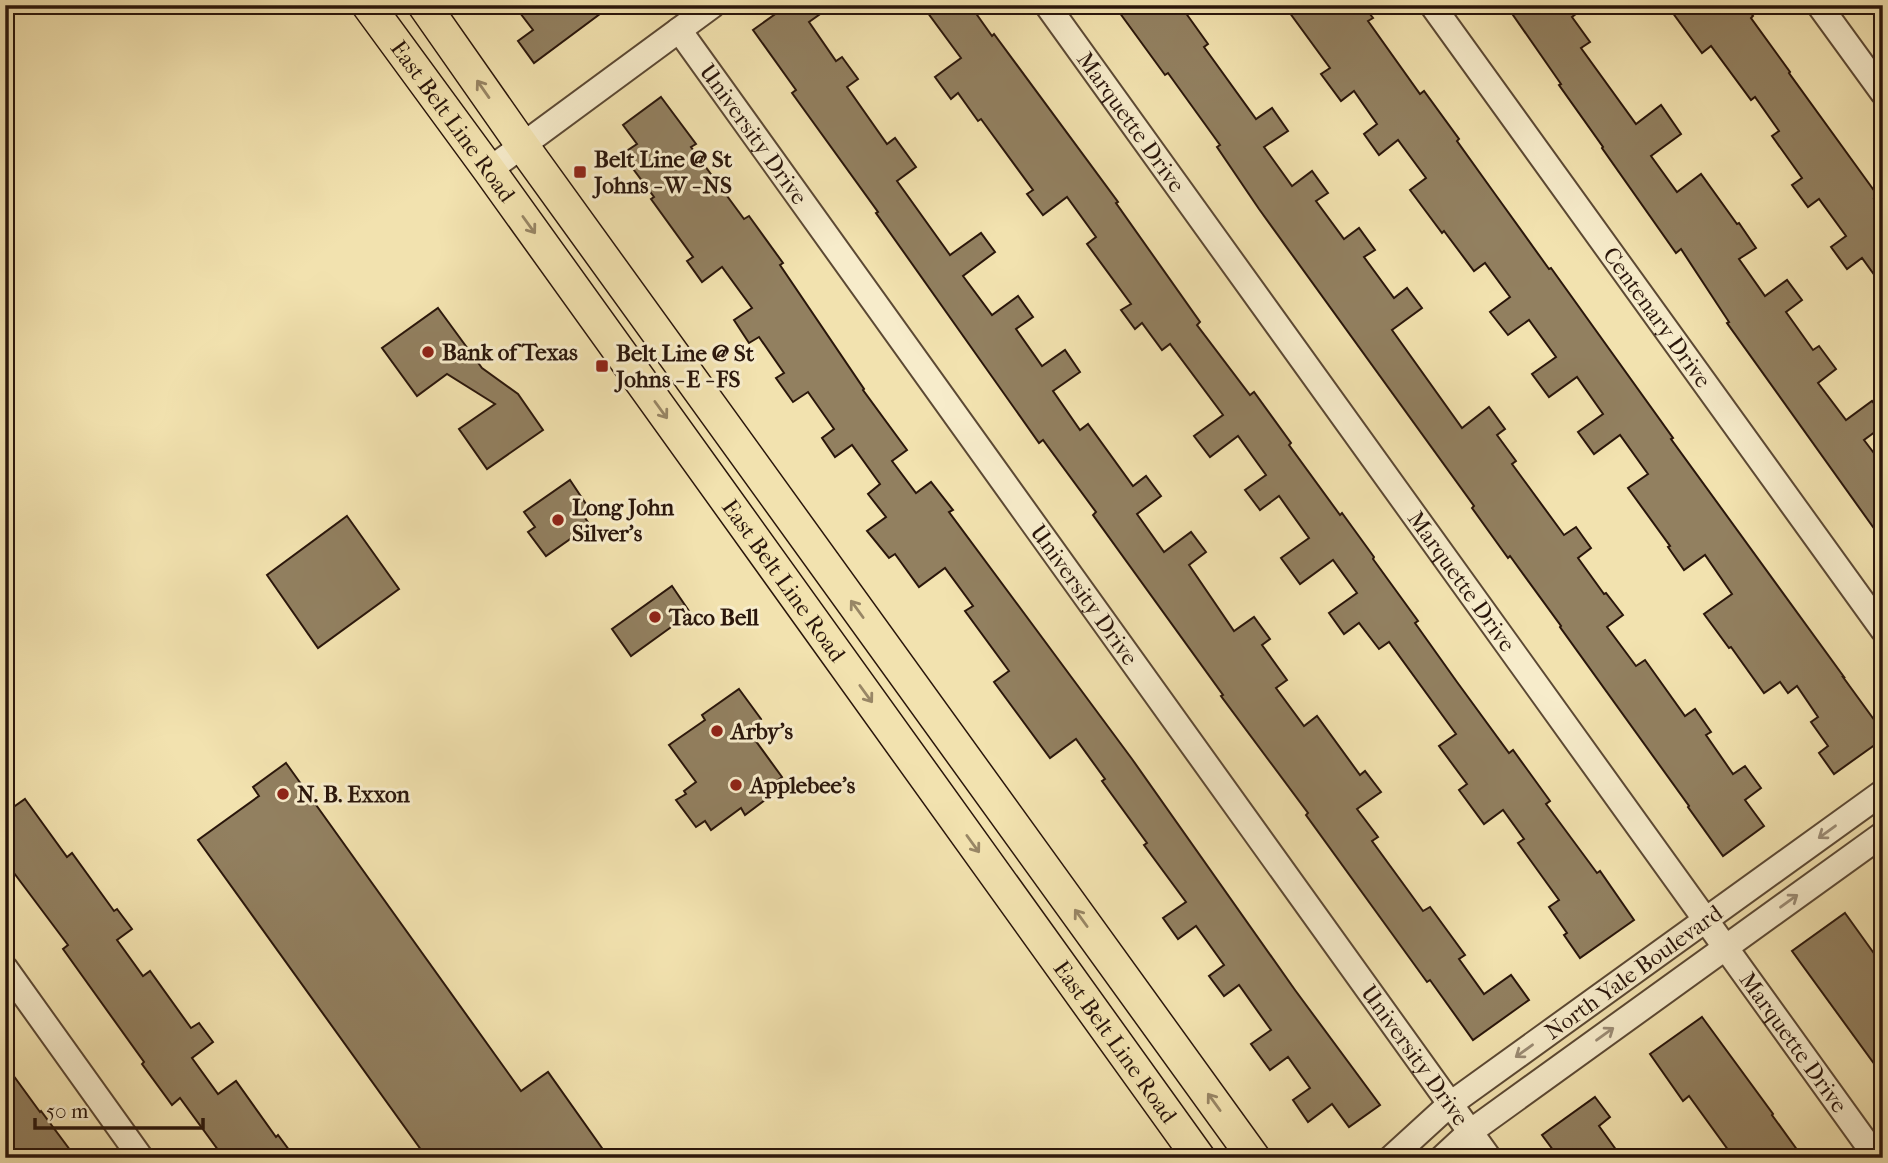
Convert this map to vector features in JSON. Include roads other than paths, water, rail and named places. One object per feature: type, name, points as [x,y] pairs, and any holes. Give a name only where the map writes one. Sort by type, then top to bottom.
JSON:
[{"type":"main road","name":"East Belt Line Road","points":[[368,5],[1199,1158]]},
{"type":"main road","name":"East Belt Line Road","points":[[424,5],[522,145],[1254,1158]]},
{"type":"main road","points":[[933,789],[968,763]]},
{"type":"street","points":[[489,170],[713,5]]},
{"type":"street","name":"Marquette Drive","points":[[1047,5],[1877,1158]]},
{"type":"street","name":"Centenary Drive","points":[[1432,5],[1883,630]]},
{"type":"street","points":[[1819,5],[1883,93]]},
{"type":"street","name":"University Drive","points":[[679,30],[1489,1158]]},
{"type":"street","name":"North Yale Boulevard","points":[[1391,1158],[1449,1105],[1883,792]]},
{"type":"street","name":"North Yale Boulevard","points":[[1442,1158],[1470,1132],[1883,834]]},
{"type":"street","points":[[5,968],[141,1158]]},
{"type":"place","name":"Belt Line @ St Johns - W - NS","points":[[580,172]]},
{"type":"place","name":"Bank of Texas","points":[[428,352]]},
{"type":"place","name":"Belt Line @ St Johns - E - FS","points":[[602,366]]},
{"type":"place","name":"Long John Silver's","points":[[558,520]]},
{"type":"place","name":"Taco Bell","points":[[655,617]]},
{"type":"place","name":"Arby's","points":[[717,731]]},
{"type":"place","name":"Applebee's","points":[[736,785]]},
{"type":"place","name":"N. B. Exxon","points":[[283,794]]}]
